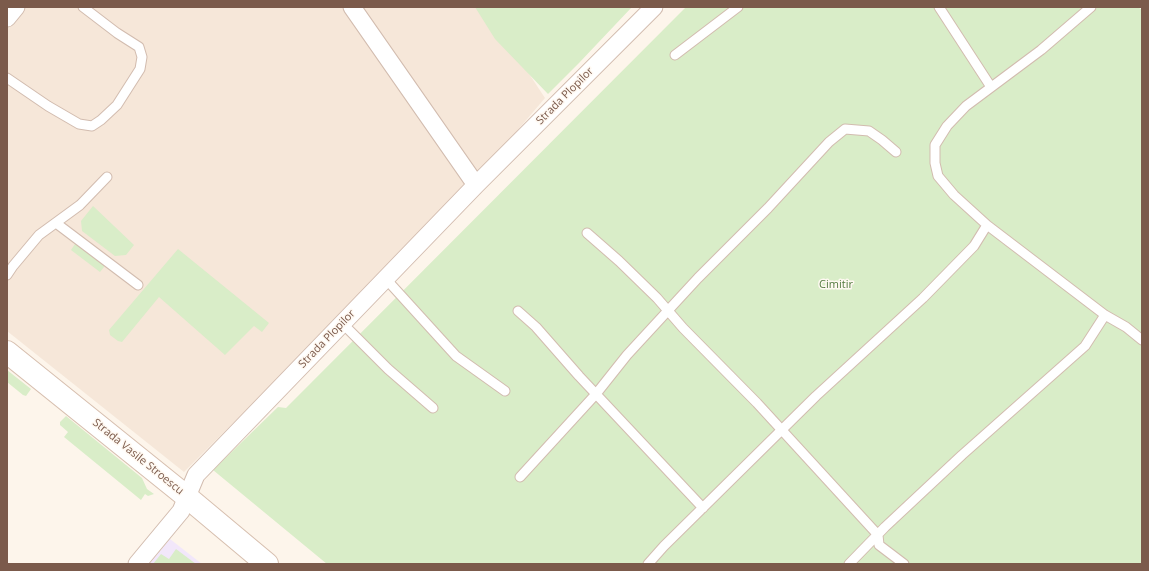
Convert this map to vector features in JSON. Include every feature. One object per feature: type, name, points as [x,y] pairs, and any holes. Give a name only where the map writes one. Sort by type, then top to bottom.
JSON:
[{"type":"main road","name":"Strada Vasile Stroescu","points":[[7,352],[187,497],[267,564]]},
{"type":"street","points":[[7,18],[16,7]]},
{"type":"street","points":[[352,7],[476,185]]},
{"type":"street","name":"Strada Plopilor","points":[[137,564],[181,511],[196,475],[476,185],[654,7]]},
{"type":"lane","points":[[7,78],[48,106],[79,124],[92,126],[101,120],[116,105],[140,69],[142,57],[139,47],[117,33],[83,7]]},
{"type":"lane","points":[[675,55],[738,7]]},
{"type":"lane","points":[[939,7],[992,87]]},
{"type":"lane","points":[[1091,7],[1041,50],[966,106],[947,126],[935,145],[934,163],[938,176],[954,195],[987,225],[1105,315],[1126,326],[1142,340]]},
{"type":"lane","points":[[520,477],[596,394],[627,355],[669,312],[698,278],[768,208],[829,142],[845,129],[869,131],[896,152]]},
{"type":"lane","points":[[7,275],[39,235],[80,205],[107,177]]},
{"type":"lane","points":[[56,223],[138,285]]},
{"type":"lane","points":[[648,564],[816,396],[922,298],[974,246],[987,225]]},
{"type":"lane","points":[[587,233],[619,261],[657,298],[683,328],[757,404],[878,535],[879,545],[904,564]]},
{"type":"lane","points":[[386,279],[456,356],[505,391]]},
{"type":"lane","points":[[518,311],[536,327],[596,394],[703,508]]},
{"type":"lane","points":[[849,564],[962,455],[1085,346],[1105,315]]},
{"type":"lane","points":[[342,324],[388,369],[433,408]]},
{"type":"shaded area","points":[[7,7],[485,7],[545,98],[464,193],[184,472],[7,331]]},
{"type":"shaded area","points":[[170,539],[202,564],[149,564]]},
{"type":"green space","points":[[475,7],[632,7],[548,94],[495,39]]},
{"type":"green space","name":"Cimitir","points":[[686,7],[1138,7],[1142,10],[1142,564],[327,564],[213,470],[278,407],[286,408]]},
{"type":"green space","points":[[93,206],[134,245],[126,255],[115,256],[82,231],[81,221]]},
{"type":"green space","points":[[75,244],[80,245],[104,263],[104,267],[100,272],[71,250]]},
{"type":"green space","points":[[178,249],[269,323],[262,332],[254,326],[225,355],[159,297],[122,342],[110,335],[109,330]]},
{"type":"green space","points":[[7,370],[31,389],[26,396],[7,382]]},
{"type":"green space","points":[[66,416],[142,478],[147,489],[154,494],[148,496],[145,494],[141,500],[64,437],[68,432],[60,425],[60,422]]},
{"type":"green space","points":[[176,549],[196,564],[153,564],[161,554],[169,559]]}]
